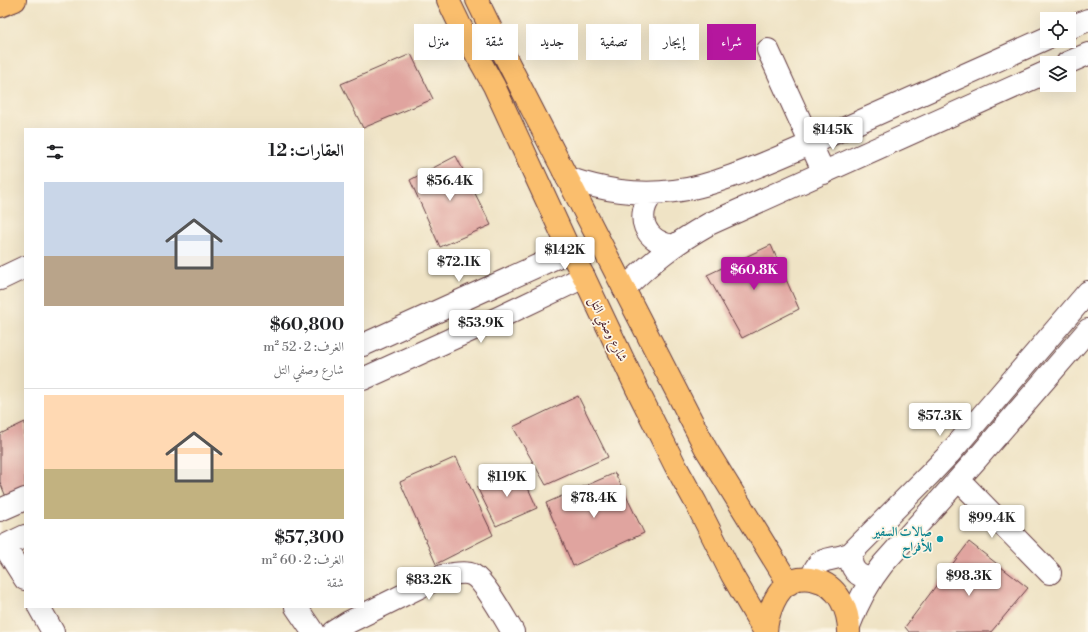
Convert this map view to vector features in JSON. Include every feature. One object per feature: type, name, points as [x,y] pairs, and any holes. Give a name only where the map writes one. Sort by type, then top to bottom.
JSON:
[{"type":"main road","points":[[0,6],[15,0]]},
{"type":"main road","points":[[443,0],[459,24]]},
{"type":"main road","name":"شارع وصفي التل","points":[[448,0],[460,24]]},
{"type":"main road","points":[[481,5],[567,178],[706,449],[789,584]]},
{"type":"main road","name":"شارع وصفي التل","points":[[464,32],[494,86],[570,251],[584,277],[637,390],[732,575],[766,632]]},
{"type":"main road","points":[[766,632],[766,623],[772,606],[781,590],[794,580],[802,578],[821,581],[831,587],[838,595],[845,610],[849,629]]},
{"type":"street","points":[[1076,25],[1088,20]]},
{"type":"street","points":[[567,178],[609,190],[653,193],[675,191],[717,181],[770,162],[1040,41]]},
{"type":"street","points":[[768,50],[824,173]]},
{"type":"street","points":[[1076,59],[1088,54]]},
{"type":"street","points":[[624,289],[657,258],[709,224],[1040,75]]},
{"type":"street","points":[[653,193],[645,205],[643,212],[645,226],[648,233],[653,238],[666,245],[674,246]]},
{"type":"street","points":[[365,339],[570,251]]},
{"type":"street","points":[[539,265],[545,270],[549,277],[551,285],[550,293]]},
{"type":"street","points":[[0,279],[24,267]]},
{"type":"street","points":[[364,379],[584,277]]},
{"type":"street","points":[[812,579],[816,566],[821,562],[844,556],[852,552],[944,459],[1088,292]]},
{"type":"street","points":[[849,629],[863,593],[882,564],[959,480],[1088,330]]},
{"type":"street","points":[[959,480],[1050,573]]},
{"type":"street","points":[[0,510],[24,499]]},
{"type":"street","points":[[24,536],[2,547],[24,578]]},
{"type":"street","points":[[852,552],[851,563],[853,569],[861,576],[872,578]]},
{"type":"street","points":[[333,632],[355,619],[442,576],[458,573],[473,574],[482,582],[513,632]]},
{"type":"street","points":[[40,608],[53,632]]},
{"type":"street","points":[[297,608],[313,632]]},
{"type":"building","points":[[411,54],[433,99],[363,128],[341,84]]},
{"type":"building","points":[[456,156],[491,225],[440,247],[410,180]]},
{"type":"building","points":[[771,245],[799,309],[742,338],[707,275]]},
{"type":"building","points":[[578,396],[608,457],[546,485],[513,427]]},
{"type":"building","points":[[24,422],[24,489],[6,497],[0,482],[0,434]]},
{"type":"building","points":[[456,457],[493,535],[436,564],[400,482]]},
{"type":"building","points":[[520,470],[537,508],[496,526],[477,487]]},
{"type":"building","points":[[615,473],[644,533],[573,566],[546,503]]},
{"type":"building","points":[[969,542],[1028,588],[991,632],[909,632],[905,627]]},
{"type":"place","name":"صالات السفير للأفراح","points":[[940,539]]}]
